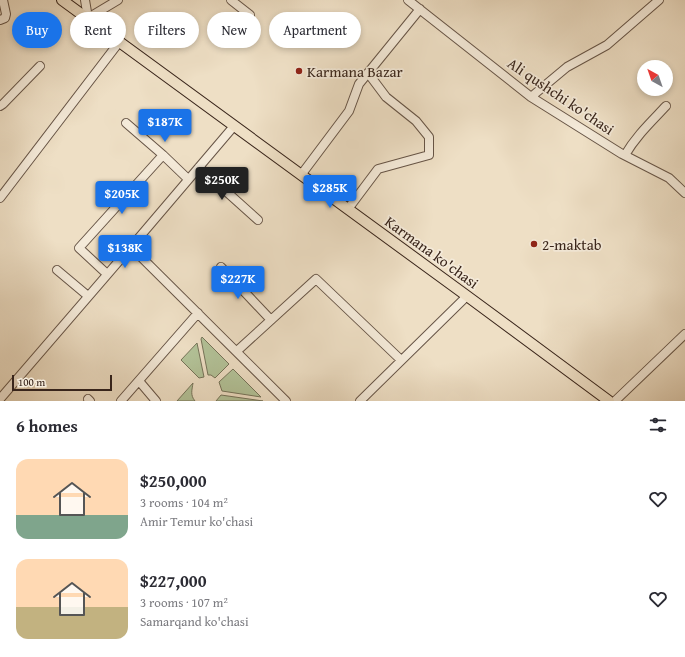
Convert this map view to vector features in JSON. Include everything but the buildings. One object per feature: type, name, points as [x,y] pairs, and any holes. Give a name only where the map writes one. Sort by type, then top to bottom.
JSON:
[{"type":"main road","name":"Karmana ko'chasi","points":[[62,0],[79,12]]},
{"type":"main road","name":"Karmana ko'chasi","points":[[126,45],[610,401]]},
{"type":"street","points":[[0,20],[5,18],[6,14],[3,0]]},
{"type":"street","points":[[85,0],[87,12]]},
{"type":"street","points":[[98,12],[118,0]]},
{"type":"street","points":[[231,0],[246,12]]},
{"type":"street","name":"Ali qushchi ko'chasi","points":[[408,0],[531,97],[625,155],[669,178],[685,193]]},
{"type":"street","points":[[531,97],[567,67],[607,45],[658,0]]},
{"type":"street","points":[[301,175],[349,111],[359,84],[420,9]]},
{"type":"street","points":[[0,198],[115,48]]},
{"type":"street","points":[[0,106],[40,66]]},
{"type":"street","points":[[348,209],[378,169],[429,155],[429,137],[416,121],[386,97],[368,73]]},
{"type":"street","points":[[625,155],[631,144],[666,106]]},
{"type":"street","points":[[126,123],[188,179]]},
{"type":"street","points":[[0,399],[234,126]]},
{"type":"street","points":[[107,274],[79,248],[163,155]]},
{"type":"street","points":[[199,167],[258,220]]},
{"type":"street","points":[[131,247],[286,401]]},
{"type":"street","points":[[221,267],[271,320]]},
{"type":"street","points":[[57,270],[88,296]]},
{"type":"street","points":[[237,351],[316,279],[401,360]]},
{"type":"street","points":[[360,401],[467,296]]},
{"type":"street","points":[[121,401],[198,313]]},
{"type":"street","points":[[615,401],[685,335]]},
{"type":"street","points":[[139,381],[156,401]]},
{"type":"green space","points":[[202,337],[229,364],[215,378],[208,375],[201,339]]},
{"type":"green space","points":[[197,343],[204,377],[199,378],[181,360]]},
{"type":"green space","points":[[233,369],[261,397],[222,391],[219,382]]},
{"type":"green space","points":[[193,383],[192,395],[195,401],[177,401]]},
{"type":"green space","points":[[221,395],[263,401],[216,401]]},
{"type":"place","name":"Karmana Bazar","points":[[299,71]]},
{"type":"place","name":"2-maktab","points":[[534,244]]}]
